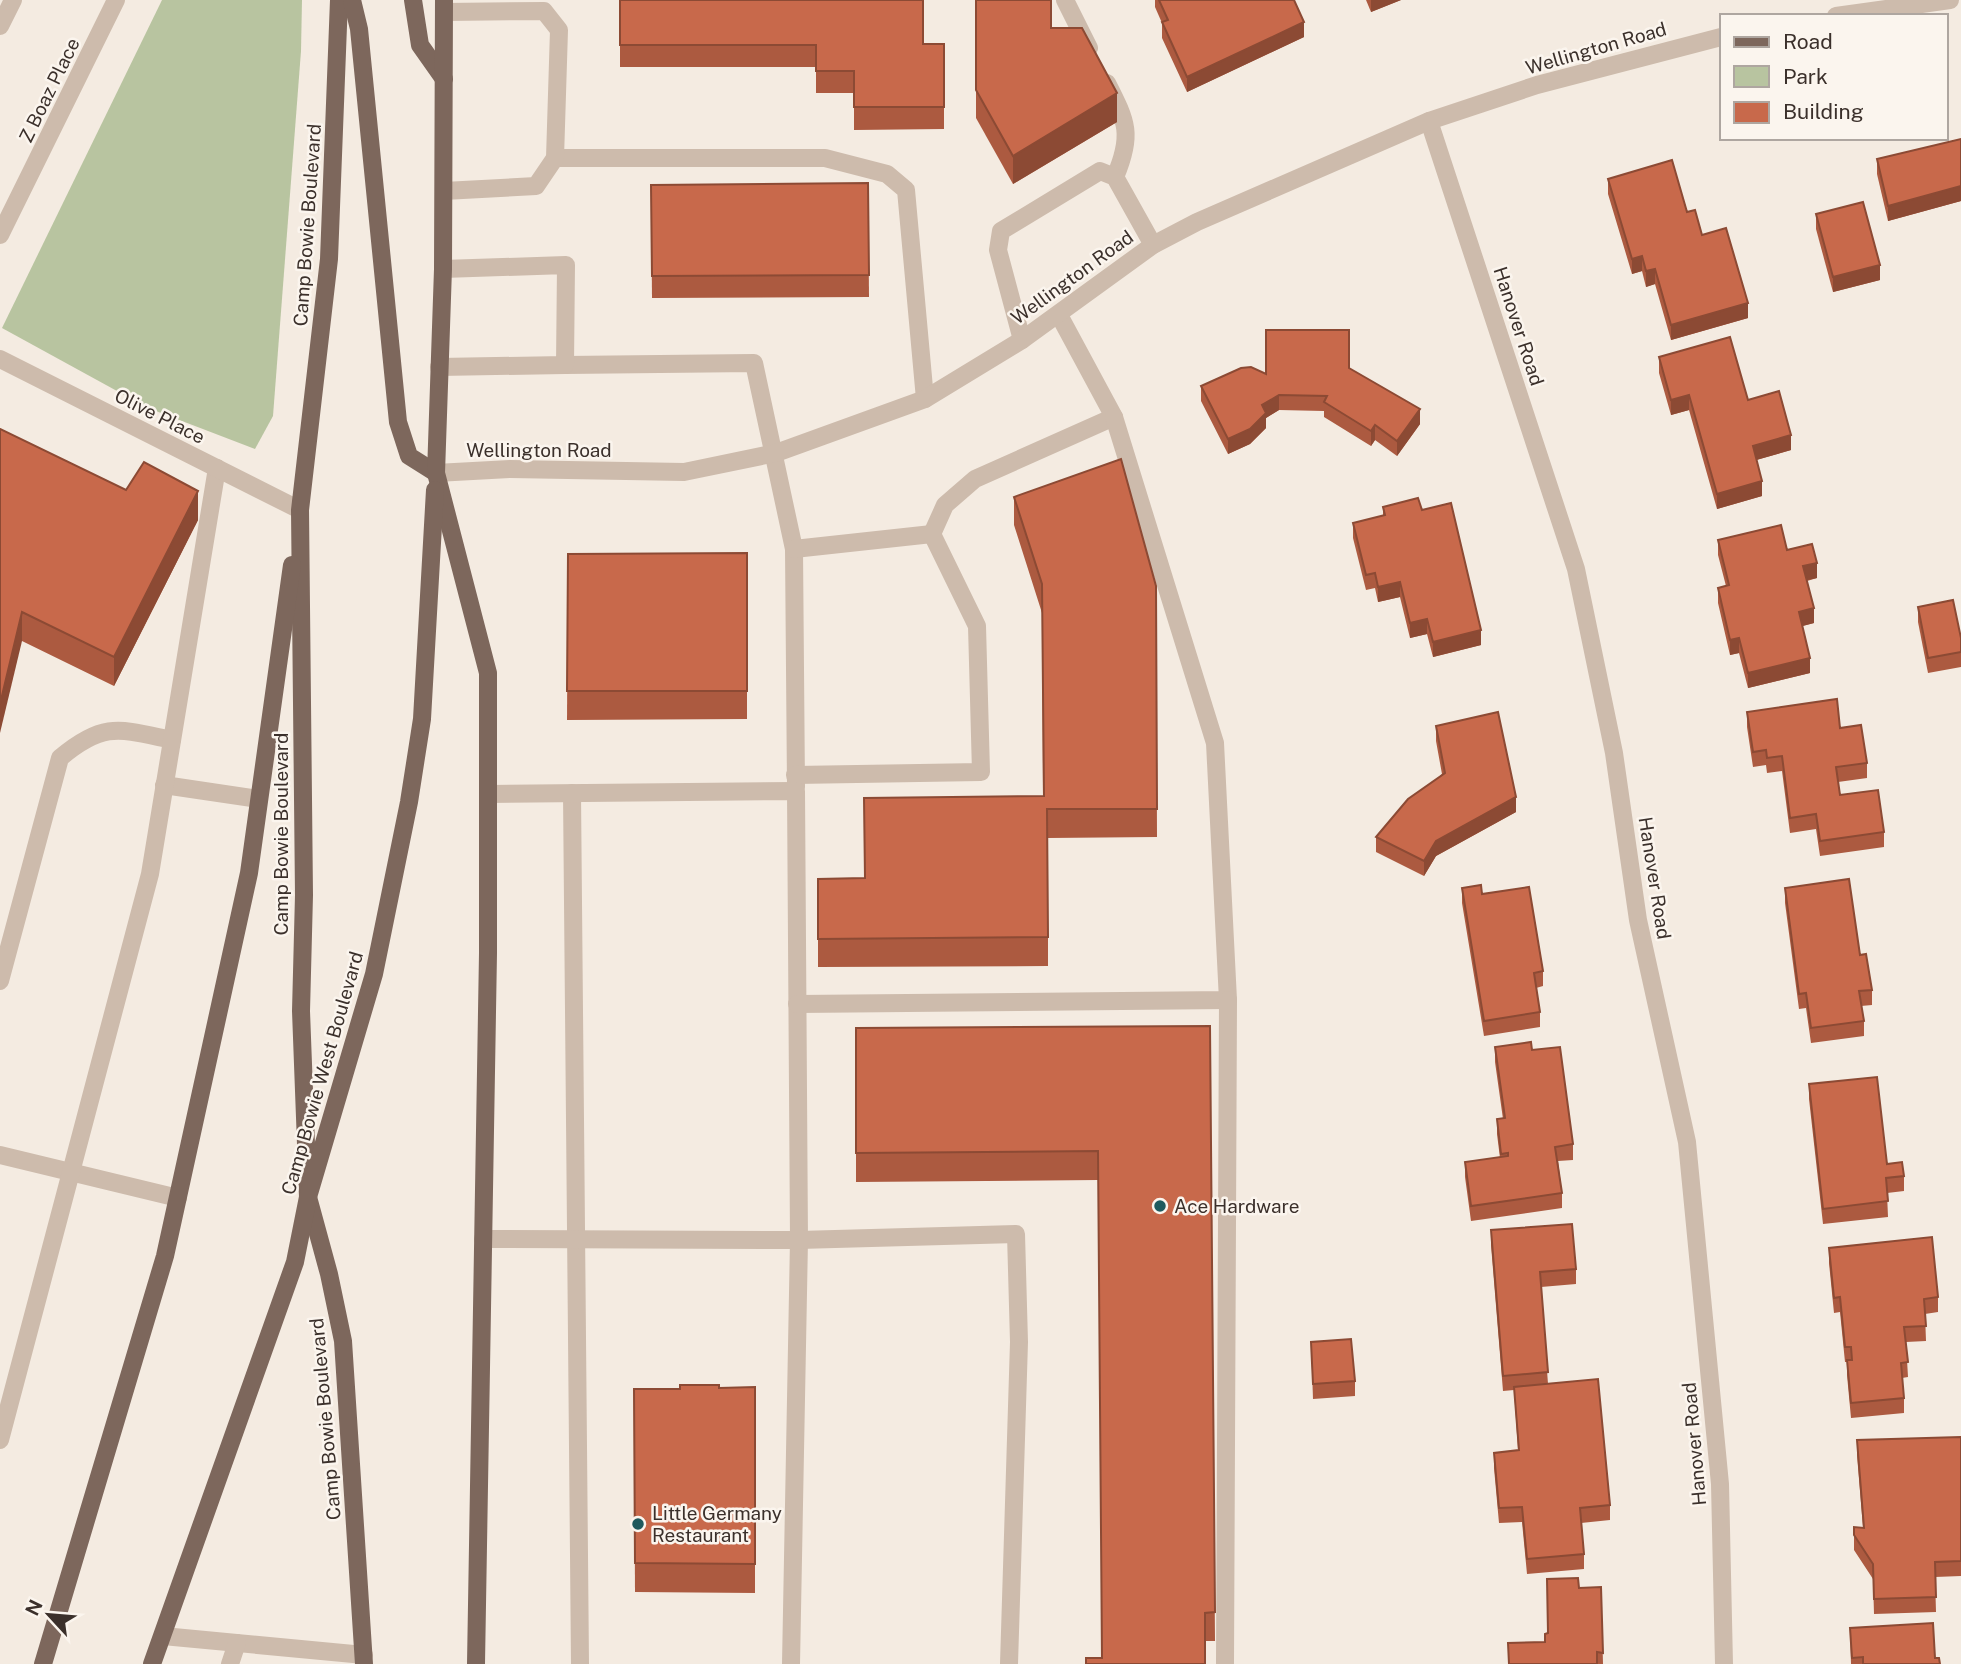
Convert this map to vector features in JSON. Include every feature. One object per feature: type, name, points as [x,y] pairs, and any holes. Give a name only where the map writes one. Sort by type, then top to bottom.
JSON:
[{"type":"main road","name":"Camp Bowie Boulevard","points":[[339,0],[329,258],[300,510],[303,881],[301,1011],[308,1197],[329,1274],[343,1341],[364,1660]]},
{"type":"main road","points":[[352,0],[359,29],[398,422],[409,456],[436,472]]},
{"type":"main road","points":[[413,0],[420,45],[444,79]]},
{"type":"main road","points":[[444,6],[443,269],[436,472],[488,673],[476,1664]]},
{"type":"main road","name":"Camp Bowie West Boulevard","points":[[152,1664],[295,1262],[308,1197],[374,974],[409,802],[422,719],[436,472]]},
{"type":"main road","points":[[43,1664],[166,1256],[249,873],[300,510]]},
{"type":"street","points":[[0,26],[13,0]]},
{"type":"street","name":"Z Boaz Place","points":[[0,235],[116,0]]},
{"type":"street","points":[[1065,0],[1126,121],[1126,150],[1115,177]]},
{"type":"street","points":[[1850,14],[1950,0]]},
{"type":"street","points":[[444,6],[544,11],[559,30],[555,158],[536,186],[444,191]]},
{"type":"street","name":"Wellington Road","points":[[436,472],[509,469],[684,472],[776,453],[925,399],[1021,340],[1153,245],[1197,222],[1429,121],[1537,85],[1720,37]]},
{"type":"street","name":"Hanover Road","points":[[1429,121],[1576,569],[1614,753],[1638,920],[1687,1142],[1720,1484],[1724,1664]]},
{"type":"street","points":[[555,158],[825,158],[887,174],[906,190],[925,399]]},
{"type":"street","points":[[1021,340],[998,250],[1001,231],[1100,170],[1115,177],[1153,245]]},
{"type":"street","points":[[443,269],[566,265],[565,365]]},
{"type":"street","points":[[1059,314],[1114,417],[1214,743],[1228,1000],[1226,1664]]},
{"type":"street","name":"Olive Place","points":[[0,359],[300,510]]},
{"type":"street","points":[[439,367],[754,363],[776,453],[794,550],[799,1240],[791,1664]]},
{"type":"street","points":[[932,534],[945,505],[975,479],[1114,417]]},
{"type":"street","points":[[0,1440],[150,874],[217,468]]},
{"type":"street","points":[[794,550],[932,534]]},
{"type":"street","points":[[488,794],[572,793],[981,772],[977,626],[932,534]]},
{"type":"street","points":[[0,981],[60,758],[84,738],[118,728],[172,740]]},
{"type":"street","points":[[164,785],[259,799]]},
{"type":"street","points":[[572,793],[574,1240],[580,1664]]},
{"type":"street","points":[[797,1004],[1228,1000]]},
{"type":"street","points":[[0,1155],[178,1198]]},
{"type":"street","points":[[483,1239],[799,1240],[1016,1234],[1019,1355],[1009,1664]]},
{"type":"street","points":[[163,1636],[237,1643],[308,1657],[364,1660]]},
{"type":"street","points":[[230,1664],[237,1643]]},
{"type":"green space","points":[[162,0],[302,0],[301,51],[273,416],[255,449],[148,408],[2,328]]},
{"type":"building","points":[[620,0],[923,0],[923,44],[944,44],[944,107],[854,107],[854,71],[816,71],[816,45],[620,45]]},
{"type":"building","points":[[976,0],[1051,0],[1051,28],[1082,28],[1117,93],[1013,156],[976,90]]},
{"type":"building","points":[[1159,0],[1294,0],[1304,22],[1187,77],[1162,22],[1168,20]]},
{"type":"building","points":[[1961,139],[1961,186],[1888,206],[1877,159]]},
{"type":"building","points":[[1672,160],[1687,212],[1695,210],[1702,235],[1726,228],[1748,303],[1671,325],[1655,269],[1646,271],[1642,256],[1632,259],[1608,179]]},
{"type":"building","points":[[868,183],[869,275],[652,276],[651,185]]},
{"type":"building","points":[[1863,202],[1880,265],[1833,277],[1816,214]]},
{"type":"building","points":[[1266,330],[1349,330],[1349,368],[1420,409],[1397,441],[1375,425],[1371,431],[1324,402],[1327,396],[1279,395],[1262,405],[1266,413],[1250,429],[1228,439],[1201,386],[1241,368],[1251,367],[1266,374]]},
{"type":"building","points":[[1730,337],[1748,400],[1779,391],[1791,435],[1753,446],[1762,481],[1717,494],[1689,395],[1671,400],[1659,357]]},
{"type":"building","points":[[0,429],[126,490],[144,462],[198,491],[114,657],[22,612],[0,704]]},
{"type":"building","points":[[1121,459],[1156,586],[1157,809],[1047,809],[1048,937],[818,939],[818,879],[865,878],[864,798],[1044,796],[1042,584],[1014,497]]},
{"type":"building","points":[[1418,498],[1422,510],[1451,503],[1481,630],[1433,642],[1427,619],[1410,623],[1400,582],[1378,587],[1375,573],[1366,575],[1353,523],[1385,515],[1383,507]]},
{"type":"building","points":[[1781,525],[1787,550],[1812,544],[1817,563],[1803,566],[1814,608],[1799,612],[1810,658],[1748,673],[1739,638],[1730,640],[1718,588],[1729,585],[1718,540]]},
{"type":"building","points":[[747,553],[747,691],[567,691],[568,554]]},
{"type":"building","points":[[1953,600],[1961,638],[1961,652],[1928,658],[1918,607]]},
{"type":"building","points":[[1837,699],[1840,728],[1861,725],[1867,763],[1836,767],[1840,795],[1878,790],[1884,832],[1820,841],[1816,814],[1790,818],[1782,756],[1767,758],[1766,750],[1753,752],[1747,712]]},
{"type":"building","points":[[1498,712],[1516,797],[1436,841],[1424,861],[1376,837],[1408,799],[1445,773],[1436,726]]},
{"type":"building","points":[[1849,879],[1860,955],[1866,954],[1872,990],[1859,991],[1864,1021],[1811,1028],[1806,993],[1799,994],[1785,888]]},
{"type":"building","points":[[1481,885],[1482,894],[1529,887],[1543,971],[1534,973],[1540,1012],[1484,1021],[1462,888]]},
{"type":"building","points":[[1210,1026],[1215,1612],[1205,1613],[1205,1664],[1086,1664],[1086,1658],[1102,1658],[1098,1151],[856,1153],[856,1028]]},
{"type":"building","points":[[1531,1042],[1532,1050],[1560,1047],[1573,1144],[1555,1147],[1562,1193],[1471,1206],[1465,1162],[1508,1156],[1508,1153],[1501,1154],[1497,1119],[1505,1118],[1495,1047]]},
{"type":"building","points":[[1877,1077],[1887,1164],[1902,1162],[1904,1176],[1886,1178],[1888,1201],[1823,1209],[1809,1084]]},
{"type":"building","points":[[1572,1224],[1576,1269],[1540,1272],[1548,1372],[1503,1376],[1491,1230]]},
{"type":"building","points":[[1932,1237],[1938,1297],[1924,1299],[1926,1326],[1904,1327],[1908,1362],[1901,1363],[1904,1398],[1851,1403],[1847,1360],[1852,1360],[1851,1347],[1845,1347],[1840,1297],[1834,1298],[1829,1248]]},
{"type":"building","points":[[1351,1339],[1355,1381],[1313,1384],[1311,1342]]},
{"type":"building","points":[[1598,1379],[1610,1505],[1580,1508],[1584,1554],[1527,1559],[1522,1507],[1499,1508],[1494,1453],[1519,1450],[1514,1387]]},
{"type":"building","points":[[680,1385],[755,1387],[755,1564],[635,1563],[634,1389],[680,1389]]},
{"type":"building","points":[[1961,1437],[1961,1561],[1935,1562],[1936,1597],[1874,1599],[1873,1564],[1854,1535],[1854,1527],[1864,1528],[1857,1440]]},
{"type":"building","points":[[1578,1578],[1579,1588],[1601,1587],[1603,1653],[1597,1652],[1597,1664],[1509,1664],[1508,1643],[1545,1642],[1545,1634],[1548,1633],[1547,1579]]},
{"type":"building","points":[[1933,1623],[1935,1658],[1939,1658],[1940,1664],[1863,1664],[1863,1657],[1852,1658],[1850,1628]]},
{"type":"place","name":"Ace Hardware","points":[[1160,1206]]},
{"type":"place","name":"Little Germany Restaurant","points":[[638,1524]]}]
